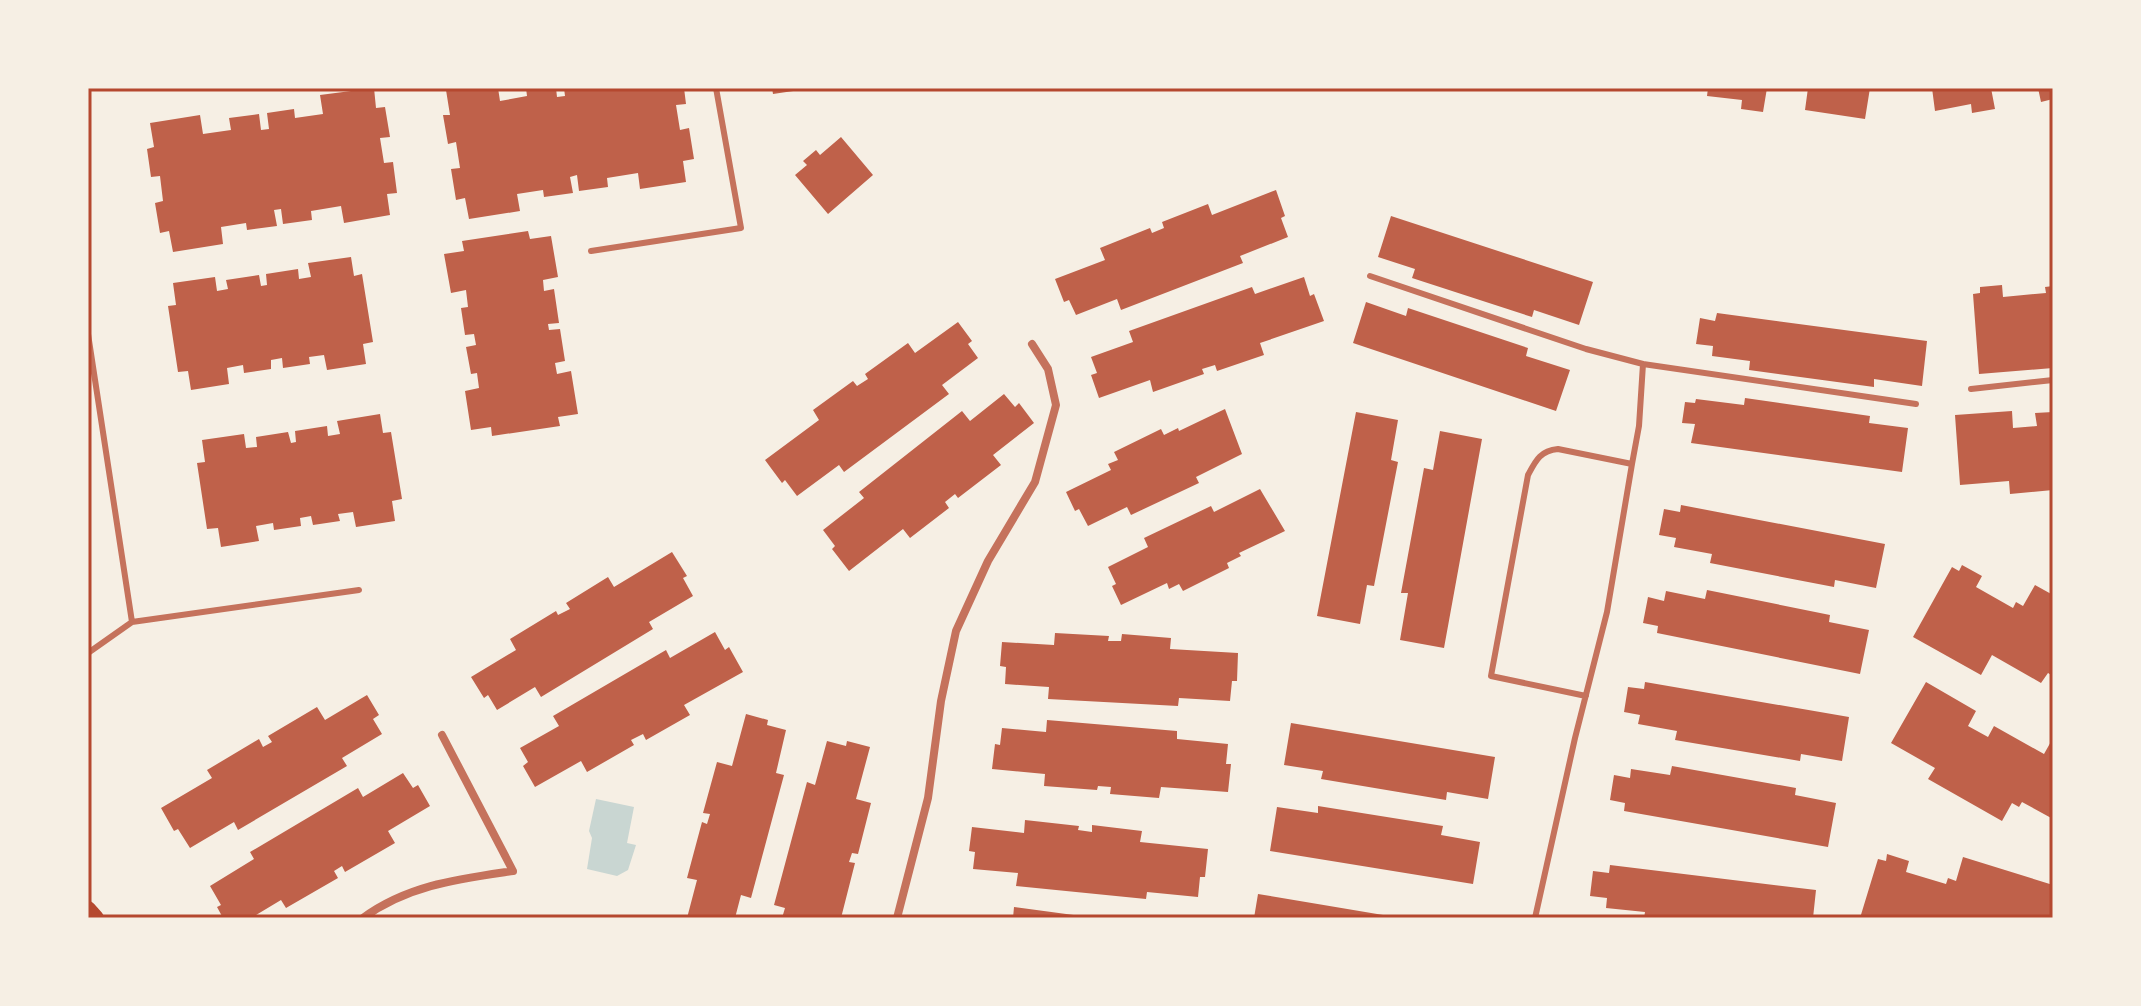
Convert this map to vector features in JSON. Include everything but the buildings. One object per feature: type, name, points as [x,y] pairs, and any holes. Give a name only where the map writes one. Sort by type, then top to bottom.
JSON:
[{"type":"main road","points":[[88,909],[96,918]]},
{"type":"street","points":[[897,918],[928,798],[941,701],[956,631],[988,561],[1035,482],[1056,405],[1048,369],[1032,344]]},
{"type":"street","points":[[363,918],[385,902],[435,883],[513,871],[442,735]]},
{"type":"lane","points":[[591,251],[741,228],[716,88]]},
{"type":"lane","points":[[1370,276],[1555,339],[1643,364],[1916,404]]},
{"type":"lane","points":[[88,334],[132,622]]},
{"type":"lane","points":[[1535,918],[1607,612],[1639,426],[1643,364]]},
{"type":"lane","points":[[1971,389],[2053,380]]},
{"type":"lane","points":[[1586,696],[1491,676],[1528,475],[1537,458],[1547,450],[1558,449],[1632,464]]},
{"type":"lane","points":[[88,653],[132,622],[359,590]]},
{"type":"shaded area","points":[[596,799],[634,807],[627,843],[636,845],[628,870],[617,876],[587,869],[592,838],[589,831]]}]
